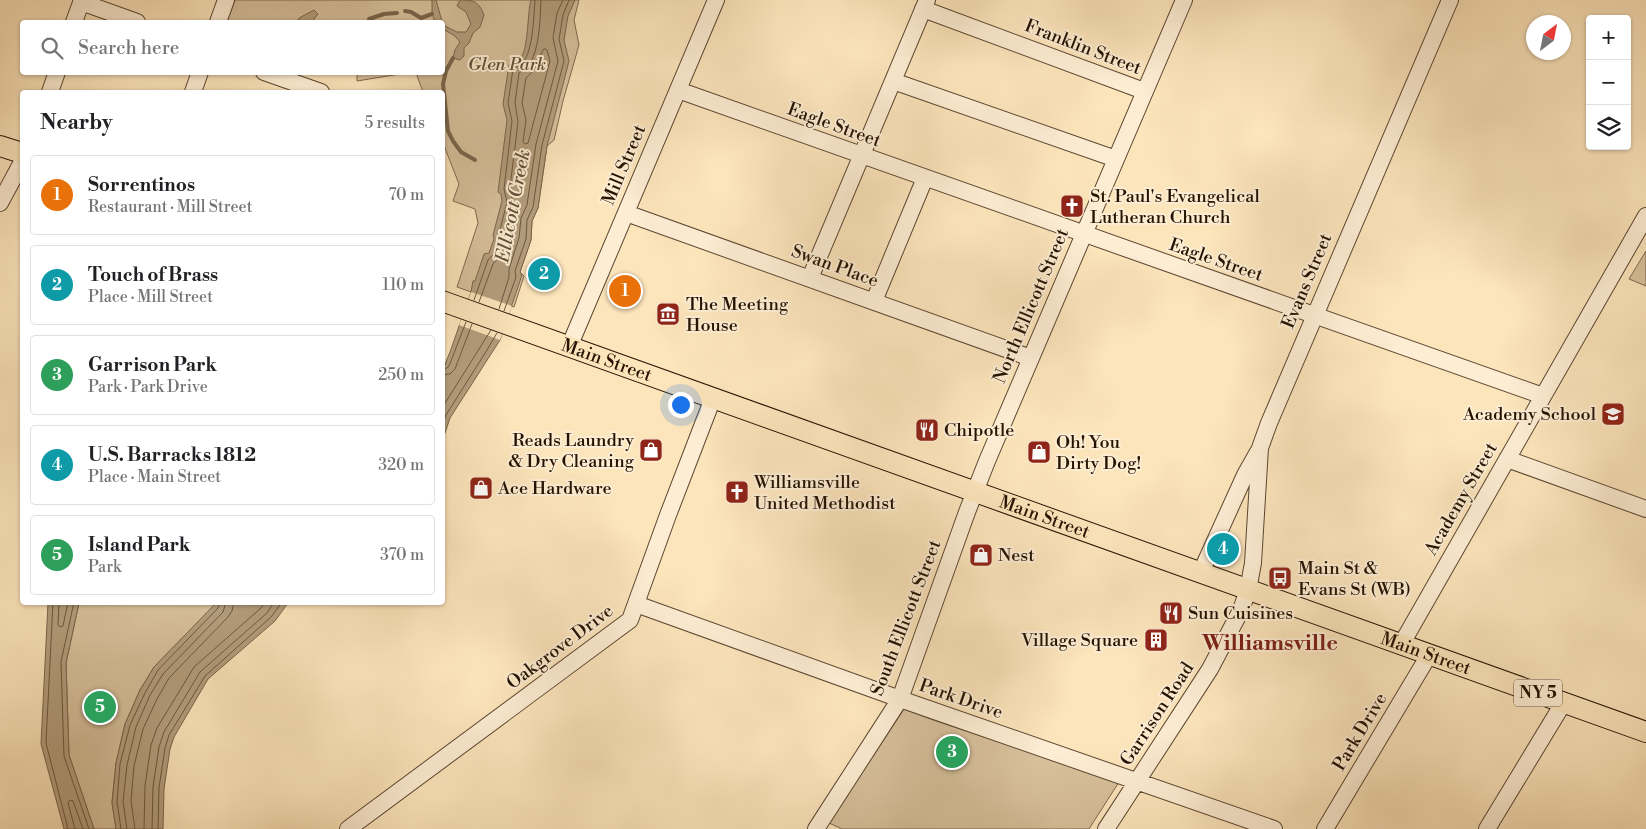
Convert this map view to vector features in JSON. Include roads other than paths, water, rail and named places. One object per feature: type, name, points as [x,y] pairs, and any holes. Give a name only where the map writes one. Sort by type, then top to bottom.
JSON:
[{"type":"main road","points":[[0,146],[20,152]]},
{"type":"main road","name":"Main Street","points":[[445,302],[1646,732]]},
{"type":"street","points":[[219,20],[226,0]]},
{"type":"street","name":"Mill Street","points":[[570,347],[716,0]]},
{"type":"street","name":"North Ellicott Street","points":[[975,491],[1184,0]]},
{"type":"street","name":"Evans Street","points":[[1248,590],[1253,563],[1260,448],[1268,423],[1450,0]]},
{"type":"street","points":[[75,20],[81,1],[131,20]]},
{"type":"street","points":[[810,278],[925,4]]},
{"type":"street","name":"Franklin Street","points":[[925,4],[1144,91]]},
{"type":"street","points":[[51,90],[56,75]]},
{"type":"street","points":[[194,90],[199,75]]},
{"type":"street","points":[[273,75],[315,90]]},
{"type":"street","points":[[893,81],[1116,159]]},
{"type":"street","name":"Eagle Street","points":[[678,90],[1543,396]]},
{"type":"street","points":[[0,203],[20,166]]},
{"type":"street","points":[[874,301],[926,178]]},
{"type":"street","name":"Swan Place","points":[[626,213],[1031,358]]},
{"type":"street","name":"Academy Street","points":[[1401,644],[1646,216]]},
{"type":"street","name":"Oakgrove Drive","points":[[348,829],[630,620],[713,398]]},
{"type":"street","points":[[1201,572],[1245,475],[1260,448]]},
{"type":"street","points":[[1507,459],[1646,509]]},
{"type":"street","name":"South Ellicott Street","points":[[816,829],[900,699],[975,491]]},
{"type":"street","name":"Garrison Road","points":[[1106,829],[1210,669],[1241,610],[1248,590]]},
{"type":"street","name":"Park Drive","points":[[636,604],[900,699],[1274,829]]},
{"type":"street","name":"Park Drive","points":[[1324,829],[1429,655]]},
{"type":"street","points":[[1486,829],[1564,702]]},
{"type":"water","points":[[432,0],[436,0],[442,20],[434,20],[432,14]]},
{"type":"water","points":[[460,0],[478,5],[484,15],[480,27],[473,33],[469,43],[464,48],[464,56],[460,60],[453,58],[460,42],[455,36],[445,30],[445,26],[457,32],[466,32],[471,24],[466,12],[457,6]]},
{"type":"water","name":"Ellicott Creek","points":[[531,0],[575,0],[568,16],[564,40],[569,61],[547,146],[538,208],[532,221],[531,240],[520,272],[522,275],[500,340],[450,418],[445,432],[445,364],[471,292],[473,281],[475,281],[484,254],[489,253],[494,239],[493,235],[502,201],[501,194],[498,192],[507,120],[503,104],[509,65],[520,59],[523,54]]},
{"type":"water","points":[[314,10],[318,14],[314,20],[298,20]]},
{"type":"water","points":[[48,605],[79,605],[66,663],[69,755],[94,829],[64,829],[41,744]]},
{"type":"water","points":[[214,605],[287,605],[275,621],[208,679],[174,737],[170,749],[164,789],[163,829],[116,829],[112,803],[116,763],[125,724],[140,690],[154,667]]},
{"type":"waterway","points":[[405,11],[421,18],[432,14]]},
{"type":"waterway","points":[[369,19],[384,14],[397,13]]},
{"type":"waterway","points":[[444,90],[446,71],[453,58]]},
{"type":"waterway","points":[[445,103],[448,131],[453,141],[461,152],[475,160]]},
{"type":"place","name":"St. Paul's Evangelical Lutheran Church","points":[[1072,206]]},
{"type":"place","name":"Touch of Brass","points":[[544,274]]},
{"type":"place","name":"Sorrentinos","points":[[625,291]]},
{"type":"place","name":"The Meeting House","points":[[668,314]]},
{"type":"place","name":"Academy School","points":[[1613,414]]},
{"type":"place","name":"Chipotle","points":[[927,430]]},
{"type":"place","name":"Reads Laundry & Dry Cleaning","points":[[651,450]]},
{"type":"place","name":"Oh! You Dirty Dog!","points":[[1039,452]]},
{"type":"place","name":"Ace Hardware","points":[[481,488]]},
{"type":"place","name":"Williamsville United Methodist","points":[[737,492]]},
{"type":"place","name":"U.S. Barracks 1812","points":[[1223,549]]},
{"type":"place","name":"Nest","points":[[981,555]]},
{"type":"place","name":"Main St & Evans St (WB)","points":[[1280,578]]},
{"type":"place","name":"Sun Cuisines","points":[[1171,613]]},
{"type":"place","name":"Village Square","points":[[1156,640]]},
{"type":"place","name":"Island Park","points":[[100,707]]},
{"type":"place","name":"Garrison Park","points":[[952,752]]},
{"type":"district","name":"Williamsville","points":[[1270,643]]},
{"type":"park label","name":"Glen Park","points":[[507,64]]}]
